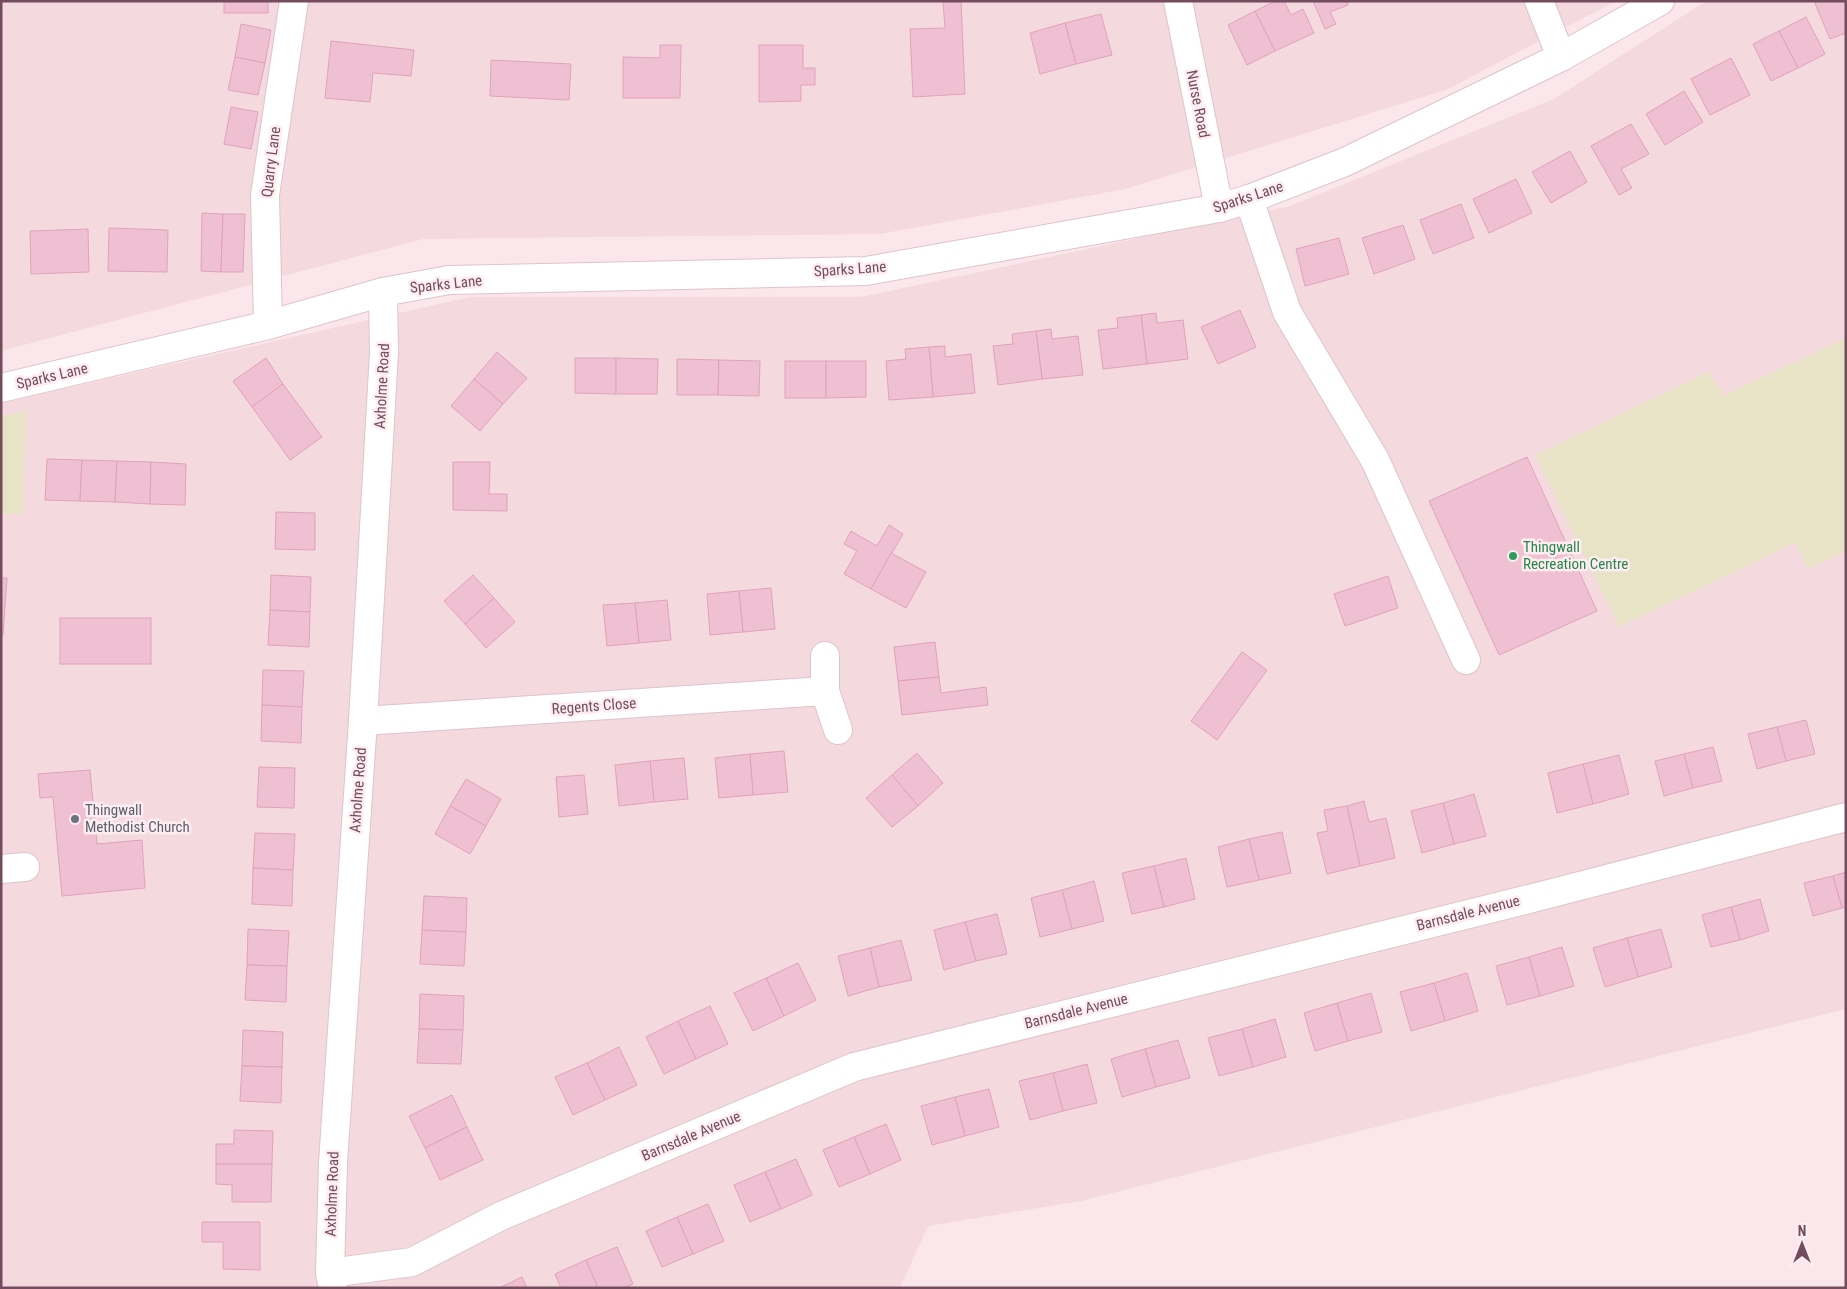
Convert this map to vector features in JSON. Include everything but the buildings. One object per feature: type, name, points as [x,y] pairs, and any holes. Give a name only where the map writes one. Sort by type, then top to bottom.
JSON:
[{"type":"street","name":"Quarry Lane","points":[[268,325],[265,195],[294,1]]},
{"type":"street","name":"Nurse Road","points":[[1178,1],[1219,208]]},
{"type":"street","points":[[1539,1],[1561,57]]},
{"type":"street","name":"Sparks Lane","points":[[1,388],[268,325],[383,292],[449,280],[866,271],[1219,208],[1250,199],[1345,162],[1561,57],[1660,1]]},
{"type":"street","points":[[1250,199],[1287,312],[1375,460],[1466,660]]},
{"type":"street","name":"Axholme Road","points":[[331,1280],[333,1163],[363,721],[384,352],[383,292]]},
{"type":"street","points":[[825,656],[825,691],[838,730]]},
{"type":"street","name":"Regents Close","points":[[363,721],[825,691]]},
{"type":"street","name":"Barnsdale Avenue","points":[[331,1280],[412,1262],[501,1216],[854,1067],[1537,897],[1846,817]]},
{"type":"shaded area","points":[[1,1],[1616,1],[1446,90],[1125,189],[880,234],[423,239],[1,351]]},
{"type":"shaded area","points":[[1706,1],[1846,1],[1846,1009],[1081,1201],[928,1226],[900,1288],[1,1288],[1,403],[470,297],[861,297],[1290,206],[1554,99]]},
{"type":"shaded area","points":[[1846,338],[1846,551],[1808,569],[1795,543],[1619,627],[1535,455],[1708,372],[1724,395]]},
{"type":"shaded area","points":[[26,411],[23,514],[1,514],[1,416]]},
{"type":"place","name":"Thingwall Recreation Centre","points":[[1513,556]]},
{"type":"place","name":"Thingwall Methodist Church","points":[[75,819]]}]
